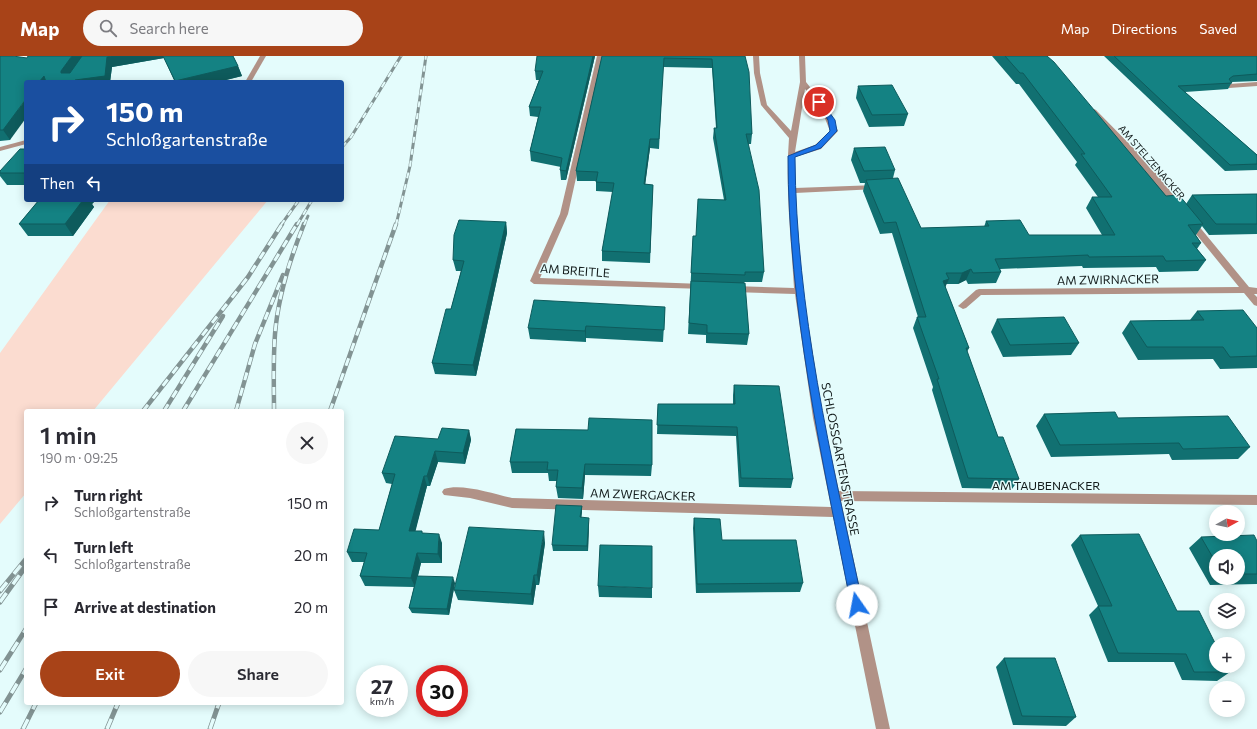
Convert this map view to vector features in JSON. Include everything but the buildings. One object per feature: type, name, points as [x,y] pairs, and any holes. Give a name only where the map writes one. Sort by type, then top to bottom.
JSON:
[{"type":"street","points":[[249,80],[263,56]]},
{"type":"street","name":"AM BREITLE","points":[[600,56],[564,214],[534,281],[711,288]]},
{"type":"street","points":[[756,56],[757,73],[764,105],[793,138]]},
{"type":"street","points":[[791,156],[818,147],[834,131],[832,120],[803,82],[802,56]]},
{"type":"street","name":"SCHLOSSGARTENSTRASSE","points":[[803,82],[791,156],[791,191],[799,291],[818,418],[883,729]]},
{"type":"street","points":[[1229,86],[1257,84]]},
{"type":"street","name":"AM STELZENACKER","points":[[1087,102],[1144,164],[1257,303]]},
{"type":"street","points":[[0,149],[24,143]]},
{"type":"street","points":[[791,191],[886,186]]},
{"type":"street","points":[[727,288],[799,291]]},
{"type":"street","name":"AM ZWIRNACKER","points":[[963,306],[979,292],[1257,291]]},
{"type":"street","name":"AM ZWERGACKER","points":[[448,492],[470,493],[512,503],[837,512]]},
{"type":"street","name":"AM TAUBENACKER","points":[[834,496],[1257,500]]},
{"type":"shaded area","points":[[109,202],[266,202],[95,409],[24,409],[24,495],[0,524],[0,353]]},
{"type":"railway","points":[[344,145],[351,137],[401,56]]},
{"type":"railway","points":[[396,225],[410,166],[426,56]]},
{"type":"railway","points":[[281,225],[298,202]]},
{"type":"railway","points":[[297,225],[311,202]]},
{"type":"railway","points":[[304,225],[308,216]]},
{"type":"railway","points":[[145,409],[248,277],[282,224]]},
{"type":"railway","points":[[184,409],[297,224]]},
{"type":"railway","points":[[274,409],[274,353],[279,306],[285,278],[304,224]]},
{"type":"railway","points":[[331,409],[396,224]]},
{"type":"railway","points":[[237,409],[255,344],[283,275]]},
{"type":"railway","points":[[165,409],[223,316]]},
{"type":"railway","points":[[0,591],[24,561]]},
{"type":"railway","points":[[0,602],[24,569]]},
{"type":"railway","points":[[0,670],[24,632]]},
{"type":"railway","points":[[0,712],[24,672]]},
{"type":"railway","points":[[23,729],[35,705]]},
{"type":"railway","points":[[107,729],[117,705]]},
{"type":"railway","points":[[210,729],[218,705]]},
{"type":"route","points":[[819,102],[832,120],[834,131],[818,147],[791,156],[791,191],[799,291],[818,418],[857,605]]}]
